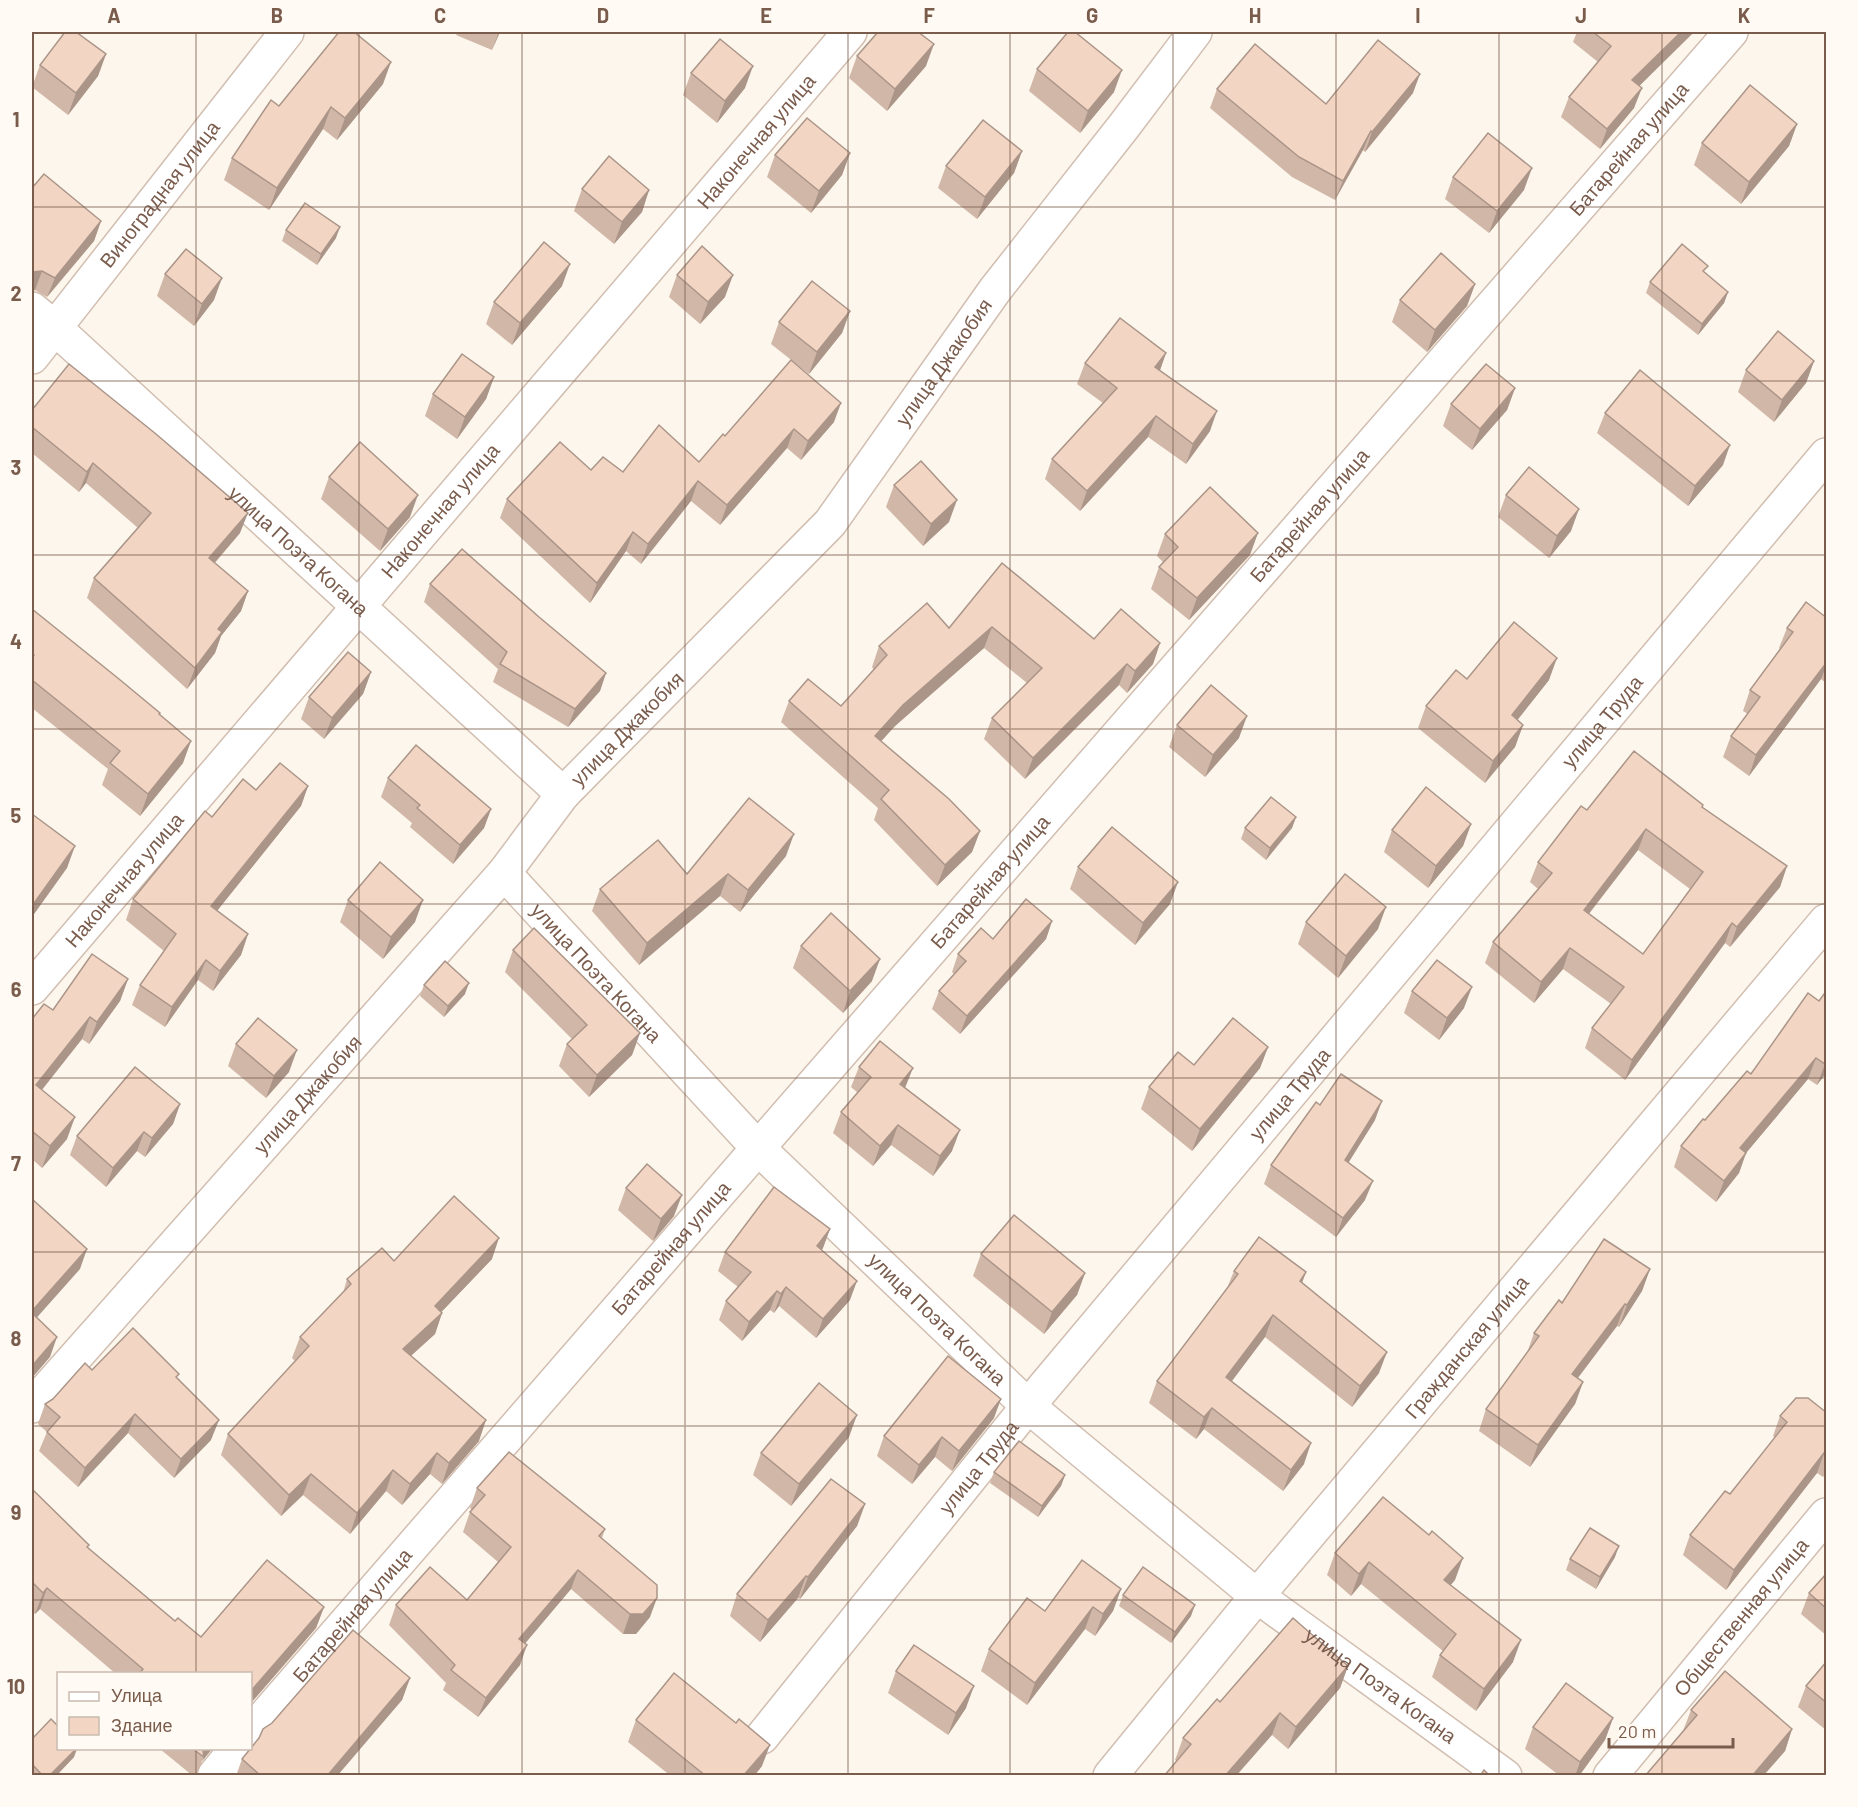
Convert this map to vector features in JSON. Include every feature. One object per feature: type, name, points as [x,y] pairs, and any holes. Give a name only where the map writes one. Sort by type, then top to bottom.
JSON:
[{"type":"street","name":"Виноградная улица","points":[[32,357],[43,319],[287,32]]},
{"type":"street","name":"Наконечная улица","points":[[32,988],[850,32]]},
{"type":"street","name":"улица Джакобия","points":[[32,1406],[504,873],[563,794],[830,523],[995,290],[1195,32]]},
{"type":"street","name":"Батарейная улица","points":[[252,1731],[1731,32]]},
{"type":"street","name":"улица Поэта Когана","points":[[43,319],[563,794]]},
{"type":"street","name":"улица Труда","points":[[762,1737],[1028,1406],[1827,455]]},
{"type":"street","name":"улица Поэта Когана","points":[[504,873],[758,1148],[1028,1406],[1257,1596],[1505,1776]]},
{"type":"street","name":"Гражданская улица","points":[[1110,1776],[1257,1596],[1827,921]]},
{"type":"street","name":"Общественная улица","points":[[1610,1776],[1827,1515]]},
{"type":"street","points":[[214,1776],[236,1750]]},
{"type":"building","points":[[65,32],[76,32],[106,54],[76,93],[40,65]]},
{"type":"building","points":[[339,32],[354,32],[391,62],[345,118],[331,107],[277,188],[232,158],[271,100],[279,106]]},
{"type":"building","points":[[878,32],[918,32],[934,44],[895,89],[857,56]]},
{"type":"building","points":[[1068,32],[1075,32],[1122,70],[1088,111],[1037,69]]},
{"type":"building","points":[[1593,32],[1681,32],[1632,80],[1642,88],[1607,129],[1569,97],[1611,46]]},
{"type":"building","points":[[720,39],[753,66],[725,101],[691,73]]},
{"type":"building","points":[[1378,40],[1420,74],[1371,131],[1343,181],[1299,157],[1217,89],[1255,44],[1326,104]]},
{"type":"building","points":[[1750,85],[1797,124],[1749,182],[1702,143]]},
{"type":"building","points":[[807,118],[850,153],[819,191],[775,155]]},
{"type":"building","points":[[983,120],[1022,151],[985,197],[946,166]]},
{"type":"building","points":[[1488,133],[1532,168],[1497,211],[1453,177]]},
{"type":"building","points":[[609,156],[649,190],[622,222],[582,189]]},
{"type":"building","points":[[44,174],[101,221],[55,278],[42,271],[32,272],[32,188]]},
{"type":"building","points":[[305,203],[340,227],[321,254],[286,230]]},
{"type":"building","points":[[544,242],[570,264],[520,323],[494,302]]},
{"type":"building","points":[[1682,244],[1708,266],[1703,271],[1728,292],[1702,324],[1650,282]]},
{"type":"building","points":[[702,246],[733,275],[708,302],[677,275]]},
{"type":"building","points":[[186,249],[222,278],[202,304],[165,274]]},
{"type":"building","points":[[1441,253],[1475,284],[1435,330],[1400,300]]},
{"type":"building","points":[[812,281],[850,311],[817,352],[779,322]]},
{"type":"building","points":[[1120,318],[1166,353],[1155,367],[1217,411],[1193,444],[1156,416],[1087,491],[1052,459],[1117,388],[1085,363]]},
{"type":"building","points":[[1778,331],[1814,361],[1782,400],[1746,370]]},
{"type":"building","points":[[462,354],[494,377],[465,417],[433,394]]},
{"type":"building","points":[[791,360],[841,403],[808,441],[794,429],[727,505],[698,481],[648,544],[633,532],[597,583],[507,499],[560,442],[591,470],[603,457],[623,472],[659,425],[699,462],[723,434],[725,436]]},
{"type":"building","points":[[69,364],[156,434],[248,513],[209,558],[248,591],[218,629],[222,632],[195,668],[94,578],[151,513],[93,463],[87,472],[32,427],[32,410]]},
{"type":"building","points":[[1486,364],[1515,388],[1480,429],[1451,404]]},
{"type":"building","points":[[1640,370],[1730,445],[1695,486],[1605,413]]},
{"type":"building","points":[[360,442],[418,495],[388,529],[329,477]]},
{"type":"building","points":[[921,461],[957,500],[931,524],[894,485]]},
{"type":"building","points":[[1529,467],[1579,509],[1557,536],[1506,495]]},
{"type":"building","points":[[1210,487],[1258,533],[1197,598],[1159,567],[1178,547],[1165,534]]},
{"type":"building","points":[[462,549],[606,673],[575,709],[500,664],[507,652],[430,584]]},
{"type":"building","points":[[1002,563],[1094,639],[1121,609],[1160,643],[1135,671],[1127,664],[1033,758],[992,718],[1042,668],[992,627],[903,705],[875,736],[949,799],[980,831],[945,865],[881,799],[889,790],[789,701],[808,679],[841,706],[887,655],[879,646],[927,603],[949,628]]},
{"type":"building","points":[[1806,602],[1827,618],[1827,662],[1756,755],[1731,736],[1760,697],[1750,690],[1793,632],[1787,628]]},
{"type":"building","points":[[32,609],[191,741],[148,794],[110,763],[120,751],[32,680],[34,655],[32,654]]},
{"type":"building","points":[[1514,622],[1557,658],[1512,715],[1523,725],[1493,761],[1426,706],[1456,670],[1467,679]]},
{"type":"building","points":[[348,652],[371,672],[332,718],[309,697]]},
{"type":"building","points":[[1211,685],[1247,716],[1213,755],[1177,725]]},
{"type":"building","points":[[416,745],[491,809],[460,845],[417,808],[420,805],[388,778]]},
{"type":"building","points":[[1634,751],[1703,805],[1702,807],[1787,866],[1737,927],[1732,923],[1632,1060],[1592,1028],[1624,987],[1570,948],[1541,982],[1493,942],[1552,873],[1538,862],[1581,806],[1587,810]],"holes":[[[1646,829],[1703,872],[1643,954],[1584,910]]]},
{"type":"building","points":[[280,763],[308,786],[211,906],[248,934],[220,971],[206,960],[172,1007],[140,985],[176,934],[133,899],[205,811],[212,817],[243,779],[256,790]]},
{"type":"building","points":[[1426,787],[1471,824],[1436,866],[1392,830]]},
{"type":"building","points":[[1271,797],[1296,817],[1270,848],[1245,828]]},
{"type":"building","points":[[749,798],[794,834],[748,890],[728,874],[647,943],[600,889],[658,840],[687,874]]},
{"type":"building","points":[[32,814],[75,846],[32,906]]},
{"type":"building","points":[[1112,827],[1178,882],[1143,923],[1078,867]]},
{"type":"building","points":[[380,862],[423,900],[391,937],[348,900]]},
{"type":"building","points":[[1345,874],[1386,907],[1346,956],[1306,922]]},
{"type":"building","points":[[1026,899],[1052,921],[967,1016],[939,991],[966,961],[958,954],[981,928],[993,939]]},
{"type":"building","points":[[831,913],[880,959],[850,991],[801,946]]},
{"type":"building","points":[[534,928],[640,1033],[597,1075],[567,1044],[587,1025],[513,950]]},
{"type":"building","points":[[92,954],[128,979],[97,1022],[90,1017],[36,1085],[75,1117],[50,1146],[32,1131],[32,1019],[44,1004],[53,1010]]},
{"type":"building","points":[[1437,960],[1472,987],[1447,1018],[1412,991]]},
{"type":"building","points":[[445,961],[469,983],[448,1006],[424,985]]},
{"type":"building","points":[[1827,990],[1827,1062],[1825,1064],[1816,1058],[1740,1148],[1746,1153],[1724,1181],[1681,1146],[1747,1071],[1751,1074],[1808,993],[1819,1001]]},
{"type":"building","points":[[258,1018],[297,1050],[274,1076],[236,1044]]},
{"type":"building","points":[[1233,1018],[1268,1047],[1200,1129],[1149,1087],[1178,1052],[1194,1065]]},
{"type":"building","points":[[880,1041],[913,1068],[900,1084],[960,1130],[940,1156],[898,1125],[880,1146],[841,1112],[871,1077],[859,1067]]},
{"type":"building","points":[[135,1067],[180,1104],[152,1138],[144,1132],[113,1168],[77,1136]]},
{"type":"building","points":[[1341,1074],[1382,1101],[1345,1160],[1373,1181],[1343,1218],[1271,1165],[1316,1102],[1320,1105]]},
{"type":"building","points":[[647,1164],[682,1195],[661,1219],[626,1188]]},
{"type":"building","points":[[774,1187],[830,1229],[817,1246],[857,1281],[823,1319],[786,1287],[781,1294],[777,1291],[749,1322],[726,1301],[751,1272],[725,1252]]},
{"type":"building","points":[[454,1196],[499,1238],[435,1306],[442,1313],[403,1349],[486,1420],[449,1463],[437,1453],[410,1484],[393,1470],[357,1513],[311,1474],[289,1495],[228,1434],[309,1346],[300,1337],[351,1284],[347,1279],[382,1248],[394,1261]]},
{"type":"building","points":[[32,1199],[87,1249],[32,1311]]},
{"type":"building","points":[[1014,1215],[1085,1273],[1052,1312],[981,1254]]},
{"type":"building","points":[[1259,1237],[1306,1272],[1300,1281],[1387,1352],[1360,1386],[1273,1315],[1226,1377],[1311,1443],[1291,1470],[1212,1408],[1204,1417],[1157,1381],[1238,1274],[1234,1271]]},
{"type":"building","points":[[1604,1239],[1650,1269],[1627,1305],[1625,1304],[1572,1374],[1583,1382],[1538,1445],[1486,1409],[1539,1336],[1534,1333],[1559,1300],[1562,1303]]},
{"type":"building","points":[[32,1313],[57,1337],[32,1366]]},
{"type":"building","points":[[133,1328],[179,1374],[176,1377],[219,1420],[181,1459],[135,1414],[85,1468],[47,1432],[60,1417],[45,1404],[53,1399],[85,1363],[92,1370]]},
{"type":"building","points":[[948,1356],[1001,1399],[959,1451],[942,1437],[919,1465],[884,1436]]},
{"type":"building","points":[[819,1383],[857,1415],[799,1484],[761,1453]]},
{"type":"building","points":[[1796,1398],[1808,1398],[1827,1413],[1827,1454],[1824,1453],[1734,1570],[1690,1535],[1725,1491],[1730,1494],[1787,1422],[1780,1416]]},
{"type":"building","points":[[1019,1441],[1065,1475],[1042,1506],[994,1472]]},
{"type":"building","points":[[509,1452],[605,1529],[599,1536],[657,1585],[657,1598],[643,1614],[630,1614],[578,1570],[519,1639],[527,1645],[486,1698],[451,1670],[455,1665],[396,1605],[430,1567],[467,1600],[511,1547],[470,1512],[485,1495],[477,1488]]},
{"type":"building","points":[[831,1479],[865,1504],[808,1577],[806,1576],[768,1620],[737,1594]]},
{"type":"building","points":[[32,1489],[89,1545],[87,1547],[175,1621],[178,1618],[201,1637],[267,1560],[324,1607],[252,1690],[252,1672],[141,1672],[143,1669],[47,1588],[43,1593],[32,1582]]},
{"type":"building","points":[[1383,1497],[1429,1535],[1432,1531],[1463,1558],[1444,1580],[1521,1640],[1484,1689],[1440,1655],[1456,1634],[1369,1562],[1359,1574],[1335,1553]]},
{"type":"building","points":[[1590,1528],[1619,1546],[1600,1577],[1570,1559]]},
{"type":"building","points":[[1082,1560],[1121,1589],[1103,1614],[1093,1607],[1035,1683],[989,1649],[1027,1598],[1045,1611]]},
{"type":"building","points":[[1143,1567],[1195,1605],[1175,1632],[1123,1595]]},
{"type":"building","points":[[1827,1573],[1827,1609],[1809,1593]]},
{"type":"building","points":[[1293,1618],[1348,1666],[1296,1727],[1280,1713],[1225,1776],[1164,1776],[1191,1744],[1183,1738],[1217,1699],[1220,1702]]},
{"type":"building","points":[[353,1630],[410,1678],[327,1776],[261,1776],[242,1759],[249,1750],[252,1750],[263,1729],[272,1723]]},
{"type":"building","points":[[914,1645],[974,1686],[956,1713],[896,1671]]},
{"type":"building","points":[[1827,1661],[1827,1703],[1806,1686]]},
{"type":"building","points":[[1725,1671],[1792,1729],[1752,1776],[1645,1776],[1697,1715],[1691,1710]]},
{"type":"building","points":[[674,1673],[736,1723],[739,1719],[770,1745],[743,1776],[706,1776],[636,1720]]},
{"type":"building","points":[[1566,1683],[1613,1718],[1580,1762],[1533,1727]]},
{"type":"building","points":[[51,1719],[57,1725],[57,1750],[75,1750],[49,1776],[43,1776],[32,1764],[32,1739]]},
{"type":"building","points":[[194,1750],[204,1750],[204,1757]]},
{"type":"building","points":[[1484,1770],[1490,1776],[1480,1776]]}]
